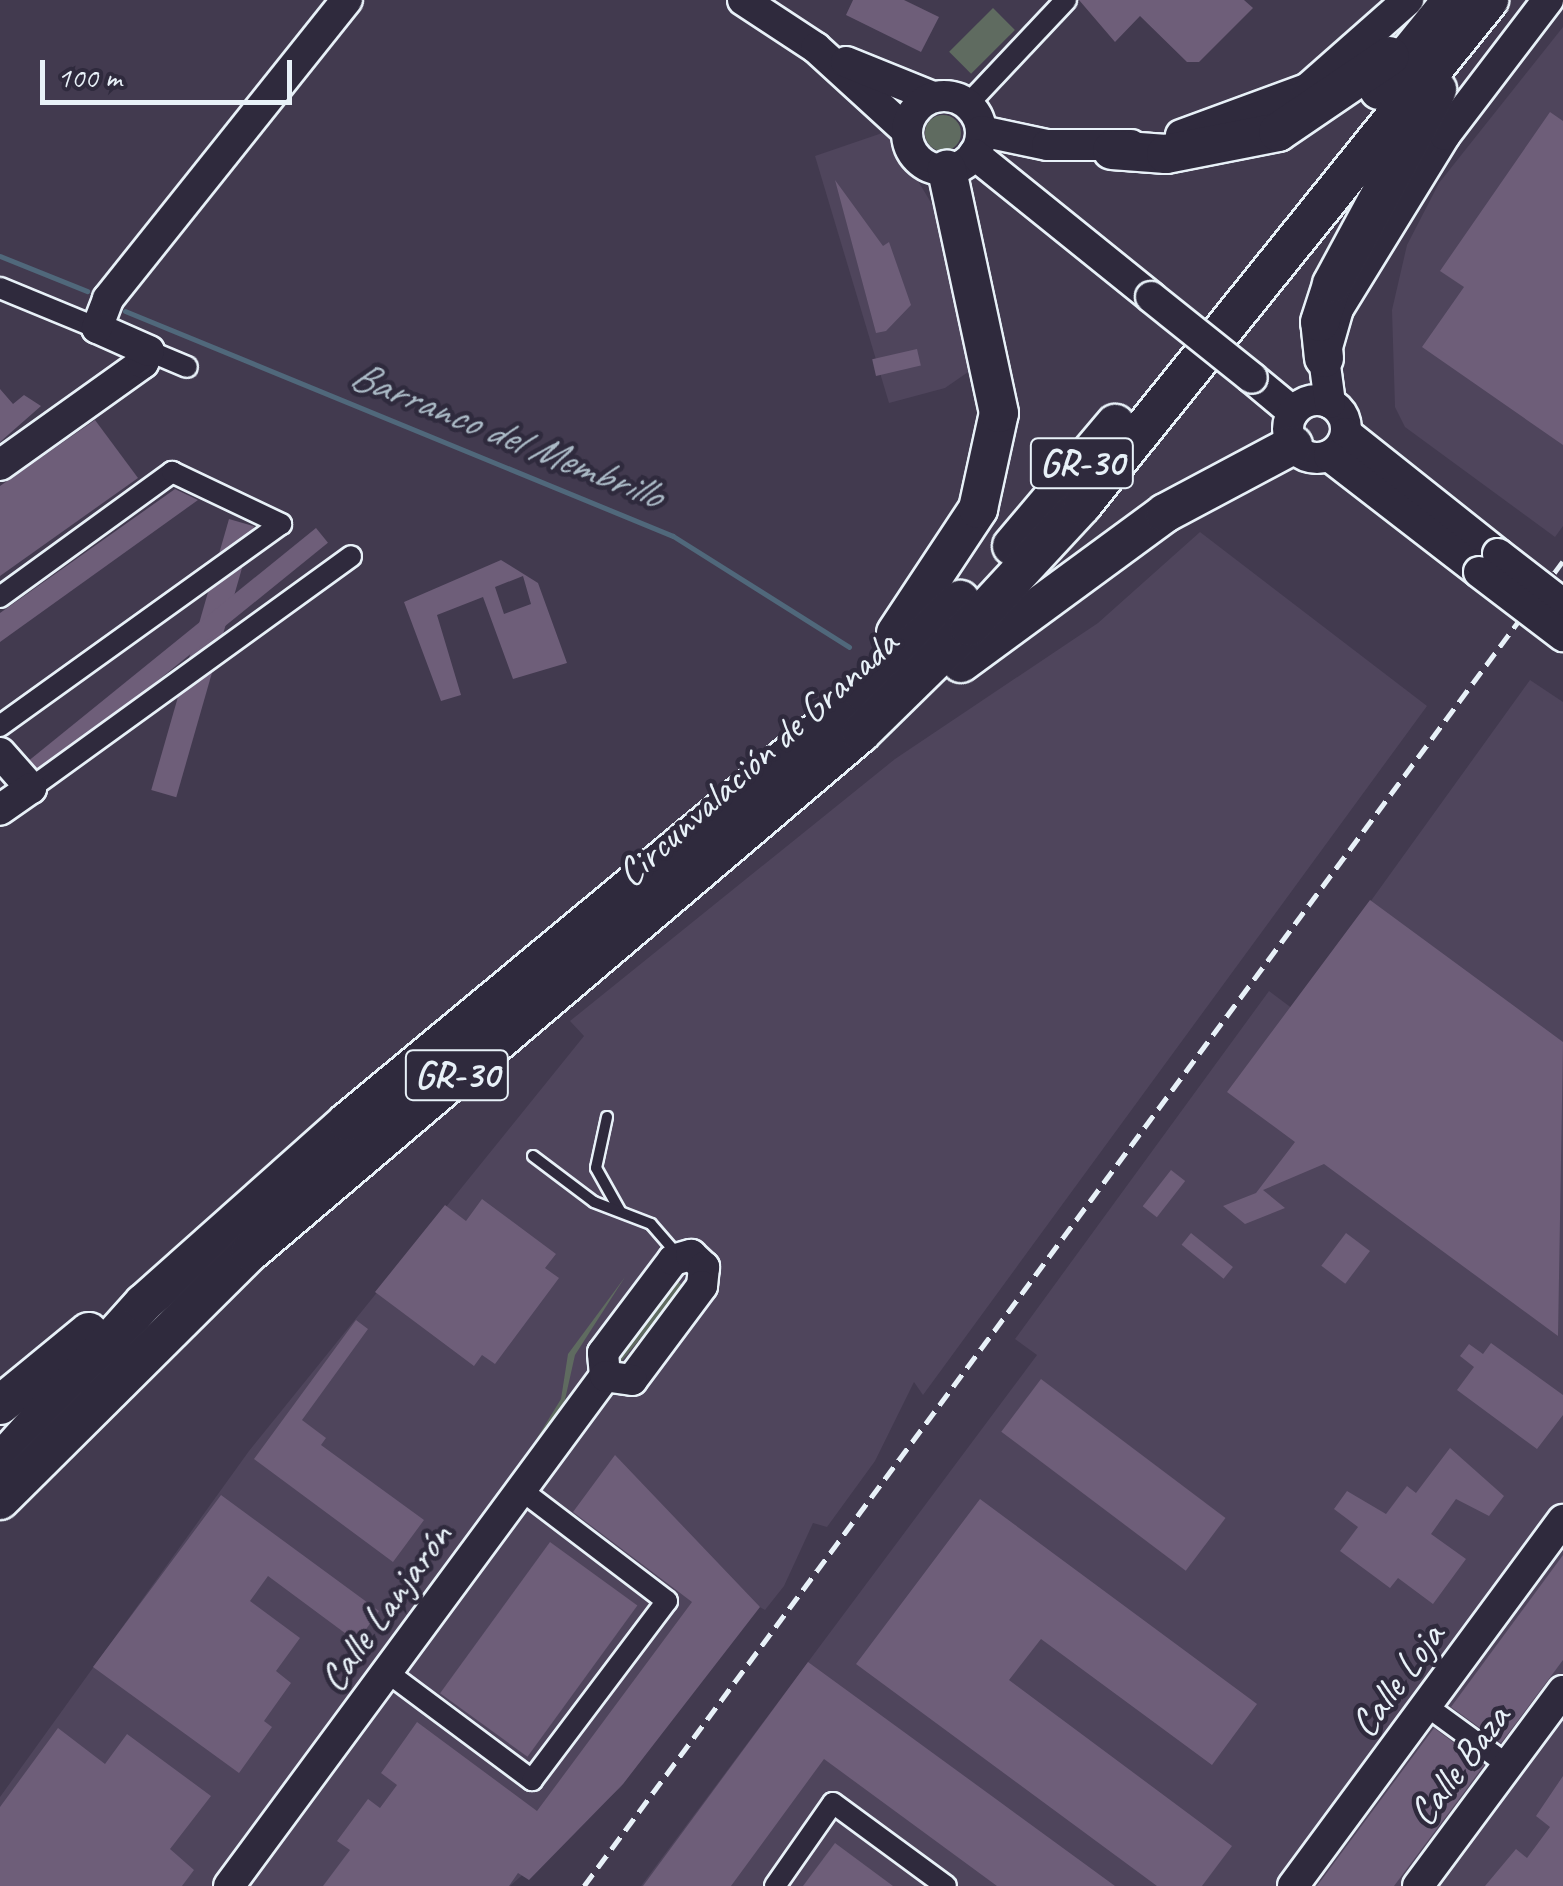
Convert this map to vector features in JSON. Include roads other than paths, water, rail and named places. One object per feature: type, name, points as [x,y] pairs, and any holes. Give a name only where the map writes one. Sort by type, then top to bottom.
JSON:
[{"type":"highway","name":"Circunvalación de Granada","points":[[0,1462],[144,1304],[347,1122],[694,839],[864,693],[1024,532],[1452,0]]},
{"type":"highway","name":"Circunvalación de Granada","points":[[0,1500],[64,1430],[328,1182],[862,734],[1082,504],[1488,0]]},
{"type":"highway","points":[[1324,358],[1320,322],[1354,237],[1413,127],[1502,0]]},
{"type":"highway","points":[[1112,150],[1166,154],[1278,132],[1418,40]]},
{"type":"highway","points":[[694,839],[719,801],[888,644],[978,509],[999,413],[967,140]]},
{"type":"highway","points":[[862,734],[1165,513],[1293,428]]},
{"type":"highway","points":[[0,1405],[97,1325],[144,1304]]},
{"type":"highway","points":[[0,1440],[77,1374]]},
{"type":"highway","points":[[0,1524],[50,1463],[64,1430]]},
{"type":"street","points":[[97,328],[108,299],[347,0]]},
{"type":"street","points":[[744,0],[776,10],[907,131],[923,163],[967,140],[1066,0]]},
{"type":"street","points":[[967,140],[1112,150],[1195,132],[1307,90],[1408,0]]},
{"type":"street","points":[[1338,444],[1324,358],[1338,309],[1378,241],[1548,0]]},
{"type":"street","points":[[816,48],[933,97],[967,140],[1150,297],[1252,378],[1293,428],[1338,444],[1489,563],[1563,636]]},
{"type":"street","points":[[907,131],[933,97]]},
{"type":"street","points":[[0,288],[187,367]]},
{"type":"street","points":[[0,466],[150,351]]},
{"type":"street","points":[[1293,428],[1330,403]]},
{"type":"street","points":[[0,597],[172,472],[281,524],[0,726]]},
{"type":"street","points":[[0,752],[10,799],[351,556]]},
{"type":"street","points":[[1489,563],[1563,604]]},
{"type":"street","name":"Calle Lanjarón","points":[[610,1379],[632,1380],[702,1286],[704,1267],[681,1258]]},
{"type":"street","name":"Calle Lanjarón","points":[[229,1886],[532,1498],[610,1379]]},
{"type":"street","name":"Calle Lanjarón","points":[[245,1886],[391,1676],[610,1379]]},
{"type":"street","name":"Calle Lanjarón","points":[[391,1676],[532,1780],[667,1602],[532,1498]]},
{"type":"street","name":"Calle Loja","points":[[1293,1886],[1563,1520]]},
{"type":"street","name":"Calle Baza","points":[[1418,1886],[1563,1691]]},
{"type":"street","points":[[1428,1707],[1509,1766]]},
{"type":"street","points":[[775,1886],[834,1803],[946,1886]]},
{"type":"lane","points":[[607,1117],[596,1168],[620,1212]]},
{"type":"lane","points":[[533,1156],[620,1212],[651,1224],[681,1258]]},
{"type":"waterway","name":"Barranco del Membrillo","points":[[0,256],[87,291]]},
{"type":"waterway","name":"Barranco del Membrillo","points":[[125,311],[673,536],[849,647]]},
{"type":"railway","points":[[584,1886],[1563,561]]}]
